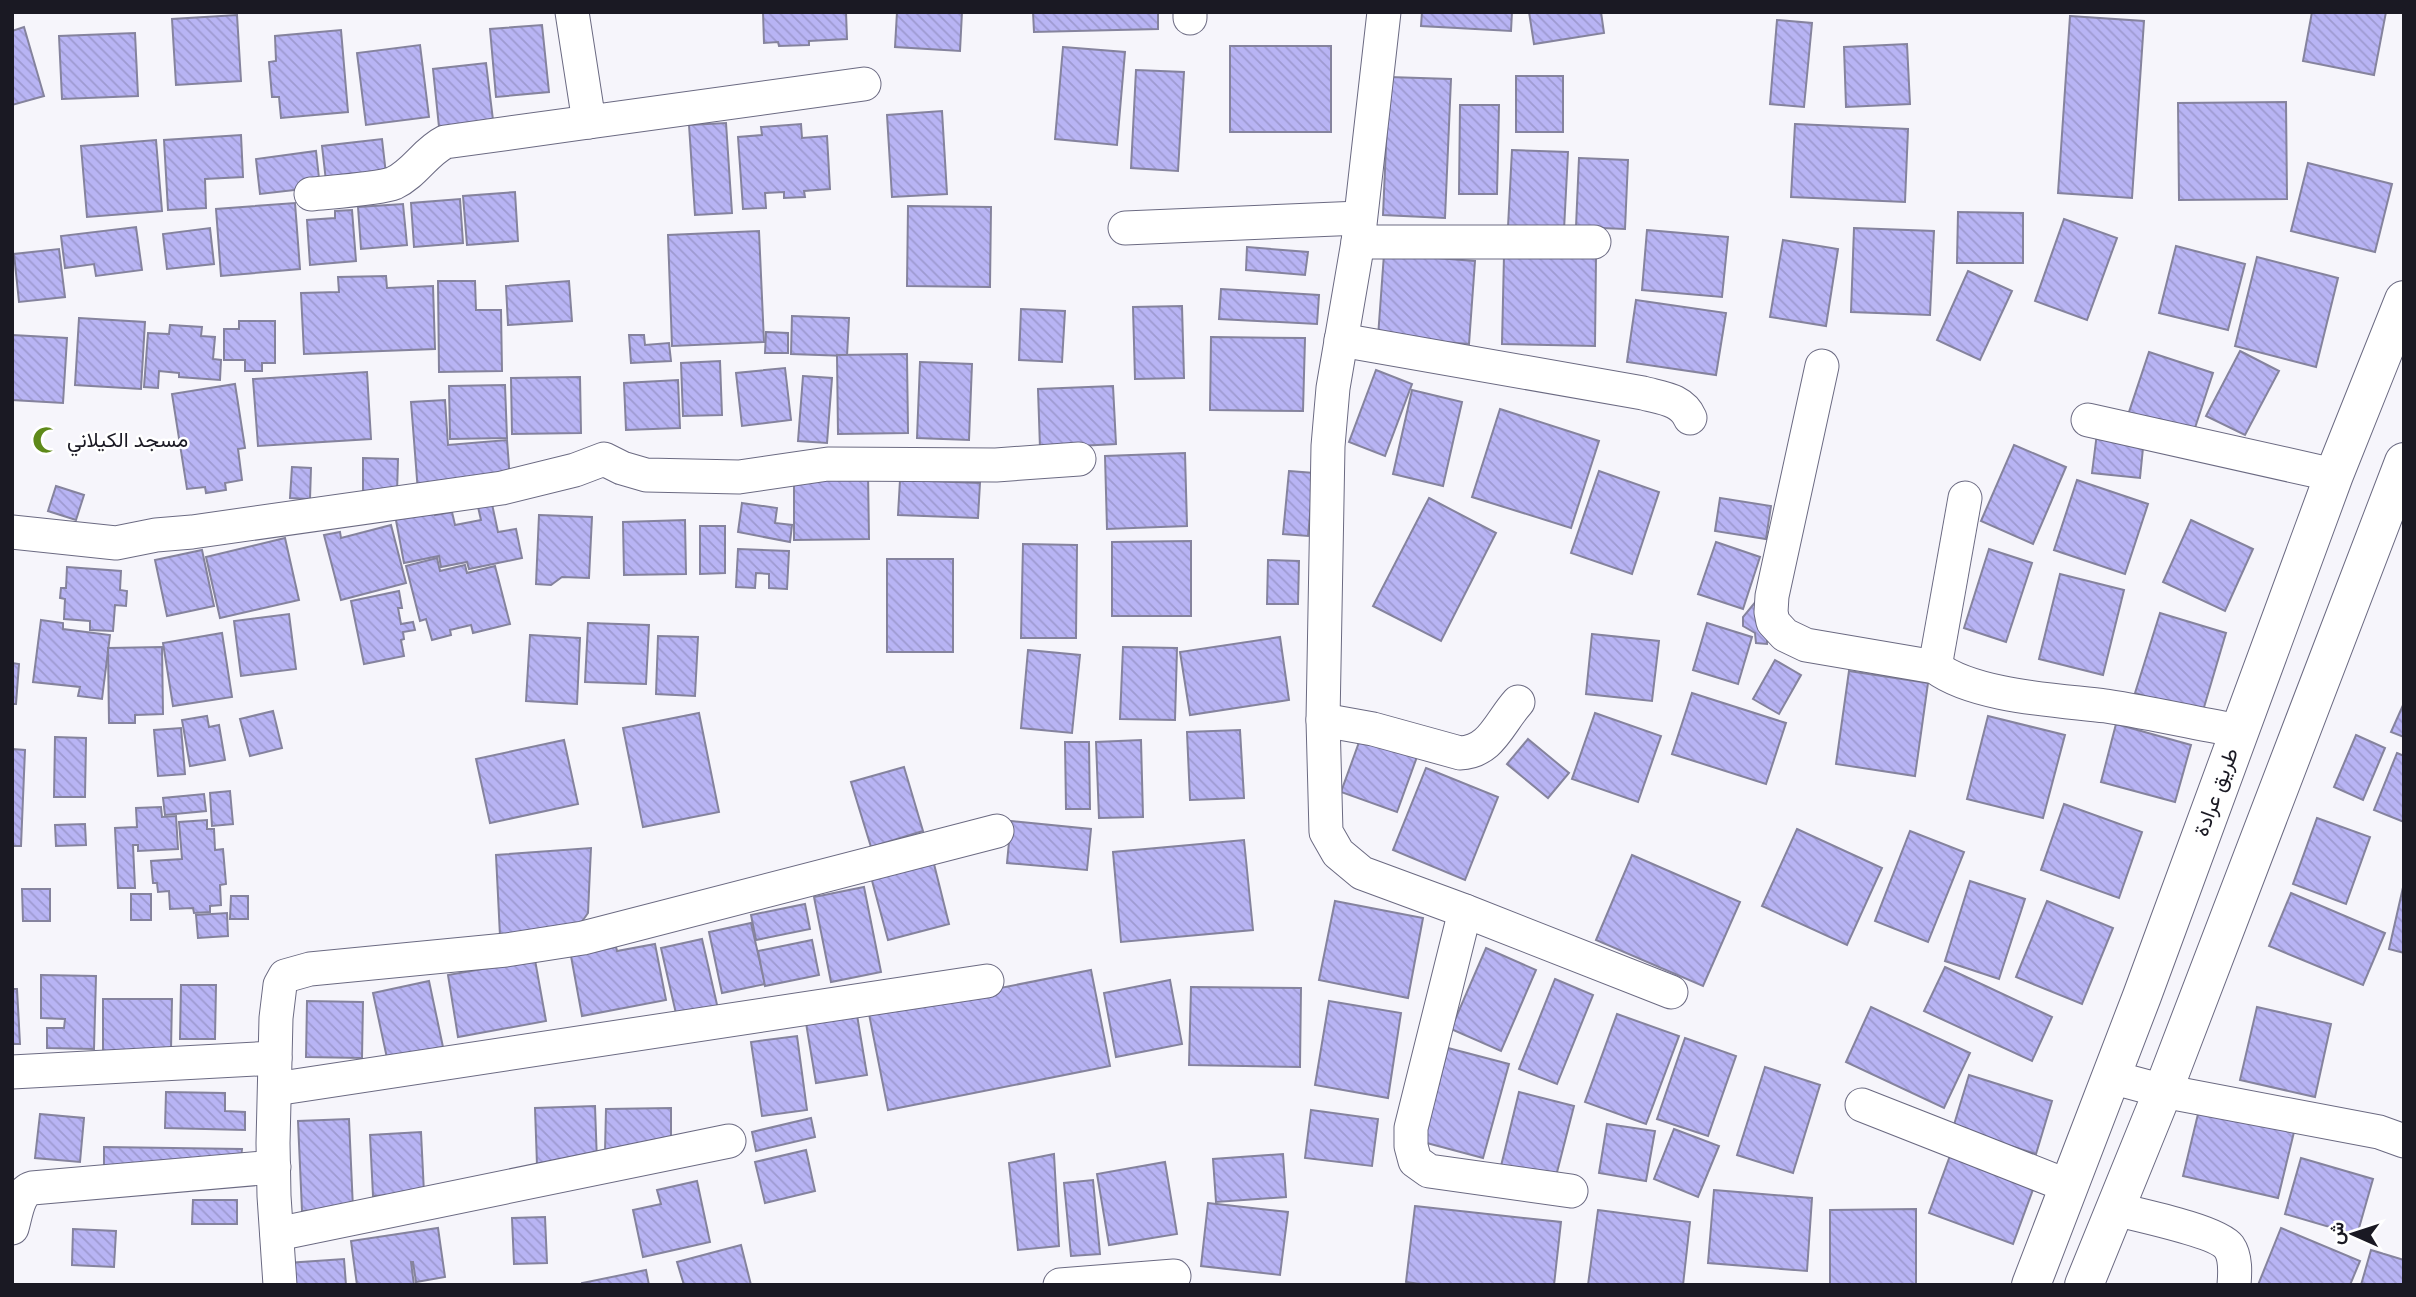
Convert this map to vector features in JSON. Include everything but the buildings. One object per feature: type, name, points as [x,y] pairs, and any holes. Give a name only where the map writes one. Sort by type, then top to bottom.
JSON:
[{"type":"main road","name":"طريق عرادة","points":[[2031,1285],[2142,996],[2334,475],[2404,300]]},
{"type":"main road","points":[[2084,1285],[2393,521],[2404,462]]},
{"type":"main road","points":[[2142,996],[2194,1012]]},
{"type":"street","points":[[572,12],[589,121]]},
{"type":"street","points":[[1384,12],[1359,230],[1350,297],[1340,340],[1328,446],[1323,720],[1326,832],[1338,853],[1363,873],[1671,992]]},
{"type":"street","points":[[311,194],[392,184],[421,164],[433,148],[445,142],[864,84]]},
{"type":"street","points":[[1125,228],[1359,230],[1594,242]]},
{"type":"street","points":[[1340,340],[1643,393],[1681,404],[1690,418]]},
{"type":"street","points":[[1822,366],[1772,596],[1773,622],[1785,635],[1806,645],[1935,667],[1952,678],[2042,701],[2106,706],[2239,731]]},
{"type":"street","points":[[2088,420],[2334,475]]},
{"type":"street","points":[[12,532],[117,543],[156,535],[502,488],[575,470],[604,459],[646,475],[739,477],[828,464],[996,465],[1079,459]]},
{"type":"street","points":[[1935,667],[1965,498]]},
{"type":"street","points":[[1323,720],[1373,729],[1460,753],[1471,752],[1481,750],[1518,702]]},
{"type":"street","points":[[280,1285],[274,1167],[275,1074],[278,999],[280,985],[285,976],[310,969],[506,950],[583,938],[997,831]]},
{"type":"street","points":[[1465,911],[1411,1128],[1411,1146],[1415,1161],[1429,1171],[1571,1191]]},
{"type":"street","points":[[12,1072],[275,1074],[987,981]]},
{"type":"street","points":[[2110,1077],[2163,1091],[2379,1132],[2403,1140]]},
{"type":"street","points":[[1863,1105],[2068,1186]]},
{"type":"street","points":[[277,1234],[729,1141]]},
{"type":"street","points":[[12,1228],[22,1195],[32,1188],[274,1167]]},
{"type":"street","points":[[2115,1209],[2212,1235],[2229,1247],[2235,1265],[2234,1285]]},
{"type":"street","points":[[1060,1285],[1174,1276]]},
{"type":"place","name":"مسجد الكيلاني","points":[[46,440]]}]
